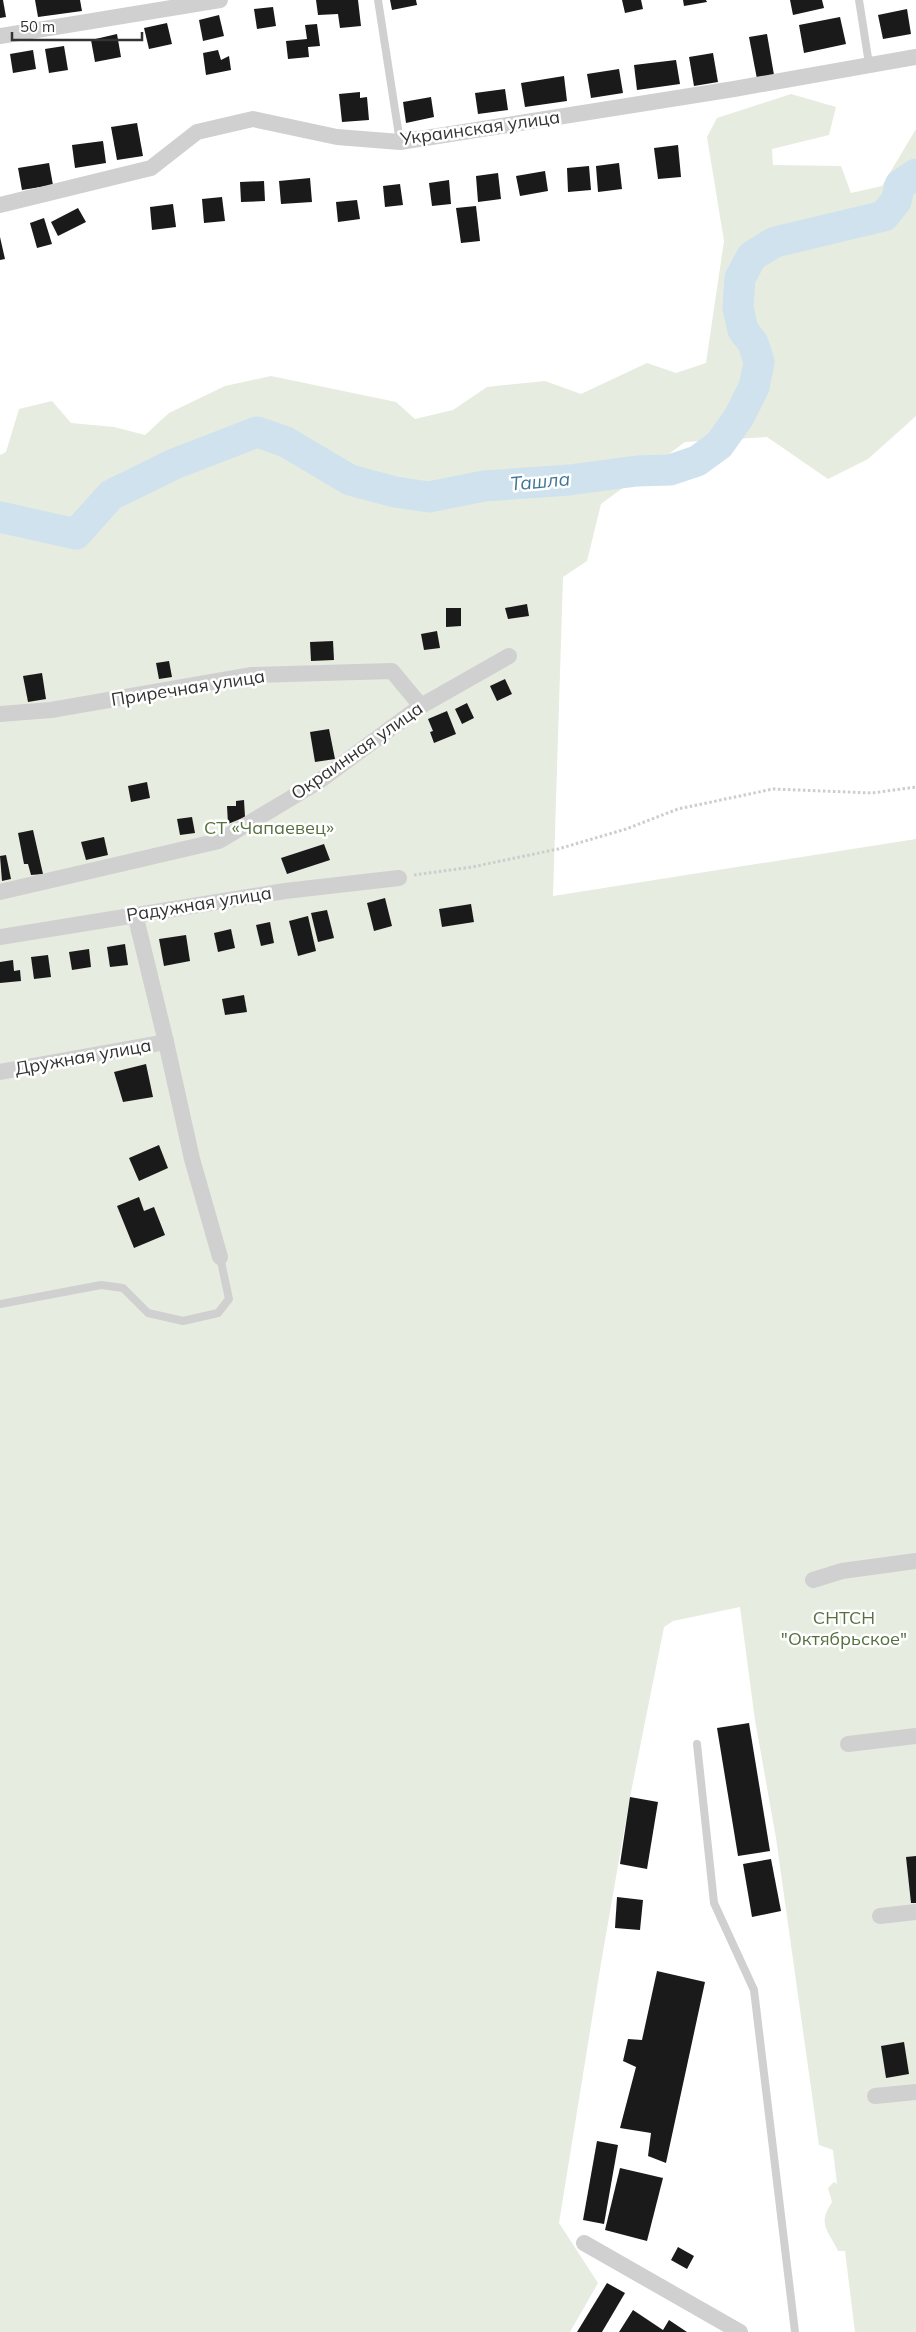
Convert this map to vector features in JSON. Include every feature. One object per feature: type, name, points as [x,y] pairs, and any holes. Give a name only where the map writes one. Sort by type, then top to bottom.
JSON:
[{"type":"street","points":[[0,36],[220,0]]},
{"type":"street","name":"Украинская улица","points":[[0,205],[151,168],[197,132],[253,119],[337,137],[400,142],[734,90],[916,57]]},
{"type":"street","name":"Окраинная улица","points":[[0,892],[219,841],[318,782],[421,706],[509,656]]},
{"type":"street","name":"Приречная улица","points":[[0,714],[51,710],[252,676],[392,672],[421,706]]},
{"type":"street","name":"Радужная улица","points":[[0,937],[285,891],[398,878]]},
{"type":"street","points":[[135,914],[192,1159],[220,1257]]},
{"type":"street","name":"Дружная улица","points":[[0,1072],[166,1042]]},
{"type":"street","points":[[813,1580],[842,1571],[916,1562]]},
{"type":"street","points":[[848,1744],[916,1736]]},
{"type":"street","points":[[880,1916],[916,1912]]},
{"type":"street","points":[[875,2096],[916,2092]]},
{"type":"street","points":[[584,2243],[740,2332]]},
{"type":"lane","points":[[378,0],[400,142]]},
{"type":"lane","points":[[859,0],[869,64]]},
{"type":"lane","points":[[0,1304],[101,1285],[123,1288],[148,1313],[183,1321],[218,1313],[228,1299],[220,1257]]},
{"type":"lane","points":[[697,1744],[714,1903],[754,1990],[795,2332]]},
{"type":"path","points":[[398,878],[472,867],[550,850],[626,829],[678,809],[773,789],[872,793],[916,787]]},
{"type":"green space","points":[[791,94],[836,107],[829,135],[772,149],[773,165],[841,166],[851,193],[882,186],[916,129],[916,416],[868,459],[828,479],[767,437],[685,442],[601,504],[587,561],[563,577],[553,896],[916,839],[916,2332],[855,2332],[845,2251],[838,2251],[826,2227],[825,2216],[832,2202],[828,2188],[834,2182],[837,2184],[833,2150],[819,2145],[776,1838],[755,1720],[740,1607],[673,1621],[664,1627],[630,1797],[559,2223],[598,2283],[570,2332],[0,2332],[0,455],[6,452],[19,409],[52,401],[71,423],[114,427],[145,435],[169,413],[225,386],[271,376],[396,402],[415,419],[453,410],[487,387],[545,381],[581,394],[647,363],[676,373],[706,363],[724,241],[707,137],[717,118]]},
{"type":"building","points":[[0,0],[3,0],[6,17],[0,18]]},
{"type":"building","points":[[35,0],[80,0],[82,11],[38,17]]},
{"type":"building","points":[[316,0],[358,0],[361,26],[340,28],[338,14],[318,15]]},
{"type":"building","points":[[390,0],[416,0],[417,5],[392,10]]},
{"type":"building","points":[[622,0],[641,0],[643,9],[625,13]]},
{"type":"building","points":[[683,0],[706,0],[707,2],[684,6]]},
{"type":"building","points":[[790,0],[822,0],[824,8],[793,15]]},
{"type":"building","points":[[273,7],[276,26],[257,29],[254,9]]},
{"type":"building","points":[[907,9],[911,34],[883,39],[878,15]]},
{"type":"building","points":[[219,15],[224,36],[203,41],[199,20]]},
{"type":"building","points":[[840,17],[846,44],[804,53],[799,25]]},
{"type":"building","points":[[167,23],[172,44],[149,49],[144,28]]},
{"type":"building","points":[[317,24],[320,46],[308,47],[309,57],[288,59],[286,41],[307,39],[305,25]]},
{"type":"building","points":[[117,34],[121,57],[95,62],[91,40]]},
{"type":"building","points":[[767,34],[774,75],[757,79],[749,37]]},
{"type":"building","points":[[64,46],[68,70],[49,73],[45,49]]},
{"type":"building","points":[[33,50],[36,69],[13,73],[10,54]]},
{"type":"building","points":[[218,50],[221,60],[229,56],[231,70],[206,75],[203,53]]},
{"type":"building","points":[[713,53],[718,82],[694,86],[689,57]]},
{"type":"building","points":[[676,60],[680,84],[637,90],[634,65]]},
{"type":"building","points":[[619,69],[623,93],[591,98],[587,74]]},
{"type":"building","points":[[564,76],[567,101],[525,107],[521,83]]},
{"type":"building","points":[[505,89],[508,110],[478,114],[475,93]]},
{"type":"building","points":[[360,92],[360,98],[367,97],[369,120],[342,122],[339,94]]},
{"type":"building","points":[[431,97],[434,117],[406,123],[403,102]]},
{"type":"building","points":[[137,123],[143,156],[117,160],[111,127]]},
{"type":"building","points":[[103,141],[106,163],[75,168],[72,145]]},
{"type":"building","points":[[678,145],[681,177],[658,179],[654,148]]},
{"type":"building","points":[[49,163],[53,185],[22,190],[18,168]]},
{"type":"building","points":[[619,163],[622,189],[598,192],[596,166]]},
{"type":"building","points":[[589,166],[591,190],[568,192],[567,168]]},
{"type":"building","points":[[545,171],[548,191],[520,196],[516,176]]},
{"type":"building","points":[[498,173],[501,199],[478,202],[476,176]]},
{"type":"building","points":[[310,178],[312,202],[281,204],[279,181]]},
{"type":"building","points":[[449,180],[451,204],[432,206],[429,183]]},
{"type":"building","points":[[264,181],[265,201],[241,202],[240,182]]},
{"type":"building","points":[[400,184],[403,205],[385,207],[383,186]]},
{"type":"building","points":[[222,197],[225,221],[204,223],[202,199]]},
{"type":"building","points":[[357,200],[360,219],[338,222],[336,202]]},
{"type":"building","points":[[173,204],[176,227],[152,230],[150,207]]},
{"type":"building","points":[[476,206],[480,241],[461,243],[456,208]]},
{"type":"building","points":[[78,208],[86,222],[58,236],[51,222]]},
{"type":"building","points":[[44,218],[52,244],[37,248],[30,223]]},
{"type":"building","points":[[0,237],[5,259],[0,260]]},
{"type":"building","points":[[527,604],[529,616],[508,619],[505,608]]},
{"type":"building","points":[[446,608],[461,608],[461,626],[446,627]]},
{"type":"building","points":[[437,631],[440,648],[424,650],[421,634]]},
{"type":"building","points":[[333,641],[334,660],[311,661],[310,642]]},
{"type":"building","points":[[169,661],[172,677],[159,679],[156,663]]},
{"type":"building","points":[[42,673],[46,699],[28,702],[23,676]]},
{"type":"building","points":[[505,679],[512,694],[497,701],[490,686]]},
{"type":"building","points":[[467,703],[474,718],[462,724],[455,709]]},
{"type":"building","points":[[447,711],[456,734],[434,743],[430,732],[433,731],[428,719]]},
{"type":"building","points":[[329,729],[335,759],[315,762],[310,732]]},
{"type":"building","points":[[147,782],[150,798],[131,802],[128,786]]},
{"type":"building","points":[[244,800],[245,817],[228,824],[227,806],[236,806],[236,801]]},
{"type":"building","points":[[192,817],[195,833],[180,835],[177,819]]},
{"type":"building","points":[[33,830],[43,874],[31,875],[28,864],[24,864],[18,833]]},
{"type":"building","points":[[104,837],[108,855],[86,860],[81,842]]},
{"type":"building","points":[[324,844],[330,860],[287,874],[281,858]]},
{"type":"building","points":[[6,855],[11,879],[2,881],[0,856]]},
{"type":"building","points":[[385,898],[392,926],[374,931],[367,903]]},
{"type":"building","points":[[471,904],[474,922],[442,927],[439,909]]},
{"type":"building","points":[[327,910],[334,938],[318,942],[311,913]]},
{"type":"building","points":[[308,916],[316,951],[298,956],[289,921]]},
{"type":"building","points":[[270,922],[274,943],[261,946],[256,925]]},
{"type":"building","points":[[231,929],[235,948],[218,952],[214,933]]},
{"type":"building","points":[[186,935],[190,961],[164,966],[159,939]]},
{"type":"building","points":[[125,944],[128,965],[110,967],[107,947]]},
{"type":"building","points":[[89,949],[91,967],[72,970],[69,952]]},
{"type":"building","points":[[48,955],[51,977],[34,979],[31,957]]},
{"type":"building","points":[[13,960],[14,971],[20,970],[21,981],[0,983],[0,962]]},
{"type":"building","points":[[244,995],[247,1012],[225,1015],[222,999]]},
{"type":"building","points":[[146,1064],[153,1097],[123,1102],[114,1072]]},
{"type":"building","points":[[159,1145],[168,1168],[139,1181],[129,1158]]},
{"type":"building","points":[[139,1197],[144,1211],[154,1207],[165,1235],[134,1248],[117,1206]]},
{"type":"building","points":[[749,1723],[770,1851],[738,1856],[717,1728]]},
{"type":"building","points":[[630,1797],[658,1802],[647,1869],[620,1864]]},
{"type":"building","points":[[916,1856],[916,1903],[911,1903],[906,1857]]},
{"type":"building","points":[[771,1859],[781,1911],[752,1917],[743,1864]]},
{"type":"building","points":[[617,1897],[643,1900],[640,1930],[615,1928]]},
{"type":"building","points":[[657,1971],[705,1982],[666,2163],[648,2156],[651,2133],[620,2128],[636,2067],[623,2061],[628,2039],[642,2040]]},
{"type":"building","points":[[904,2042],[909,2074],[886,2078],[881,2046]]},
{"type":"building","points":[[597,2141],[618,2145],[604,2224],[583,2220]]},
{"type":"building","points":[[620,2168],[663,2178],[647,2241],[605,2230]]},
{"type":"building","points":[[678,2247],[694,2256],[687,2269],[671,2260]]},
{"type":"building","points":[[607,2283],[625,2293],[602,2332],[577,2332]]},
{"type":"building","points":[[633,2310],[663,2330],[669,2320],[687,2332],[619,2332]]},
{"type":"waterway","name":"Ташла","points":[[0,517],[76,534],[111,495],[174,464],[257,432],[286,442],[350,480],[395,492],[429,497],[484,486],[569,480],[637,471],[670,470],[697,461],[719,445],[739,417],[754,387],[759,362],[753,343],[743,330],[738,308],[740,278],[752,256],[775,242],[884,216],[896,201],[900,185],[916,174]]},
{"type":"park label","name":"СТ «Чапаевец»","points":[[269,828]]},
{"type":"park label","name":"СНТСН \"Октябрьское\"","points":[[844,1628]]}]
